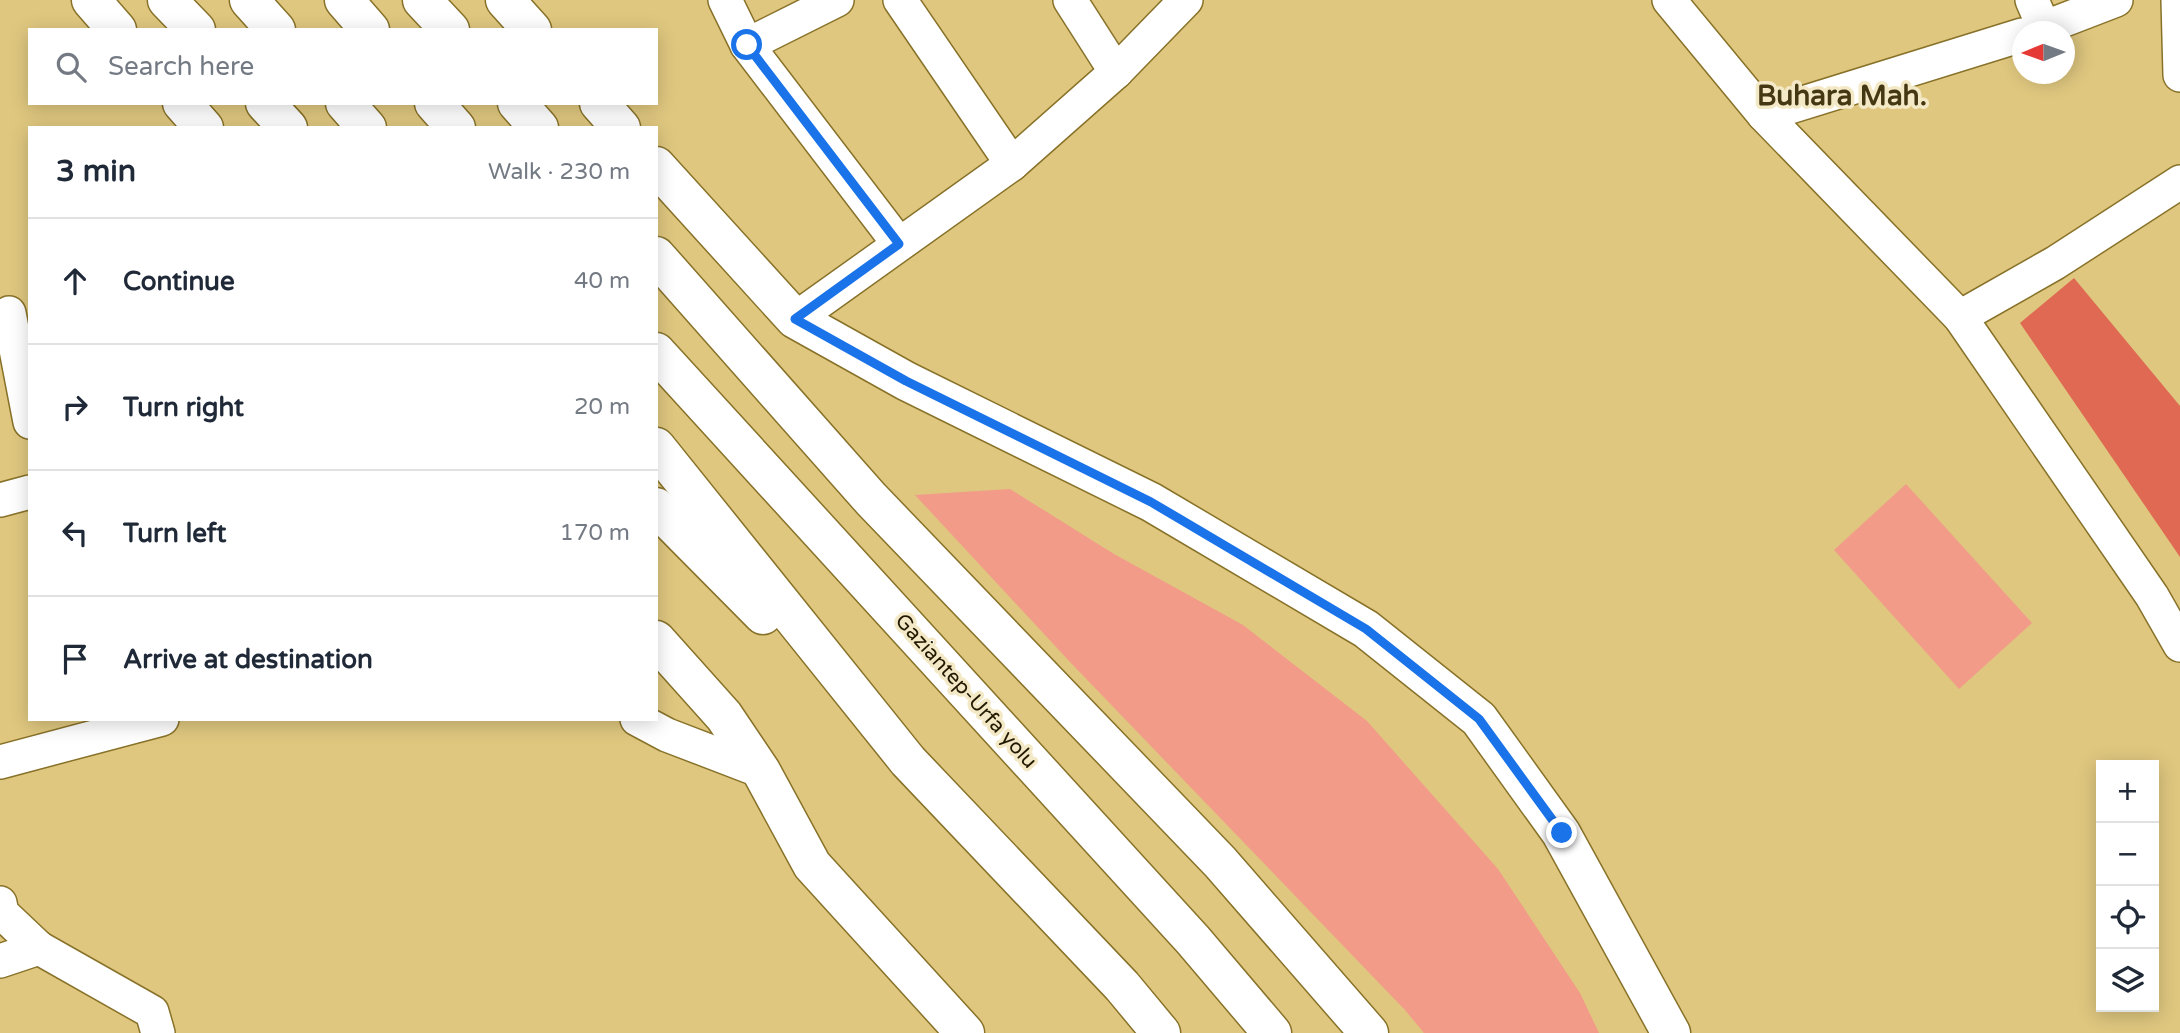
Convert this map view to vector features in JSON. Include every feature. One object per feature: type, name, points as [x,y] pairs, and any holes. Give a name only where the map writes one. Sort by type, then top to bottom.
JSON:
[{"type":"main road","points":[[91,0],[115,28]]},
{"type":"main road","points":[[167,0],[194,28]]},
{"type":"main road","points":[[249,0],[274,28]]},
{"type":"main road","points":[[344,0],[368,28]]},
{"type":"main road","points":[[422,0],[448,28]]},
{"type":"main road","points":[[505,0],[530,28]]},
{"type":"main road","points":[[184,105],[202,126]]},
{"type":"main road","points":[[267,105],[286,126]]},
{"type":"main road","points":[[347,105],[365,126]]},
{"type":"main road","points":[[436,105],[454,126]]},
{"type":"main road","points":[[519,105],[537,126]]},
{"type":"main road","points":[[601,105],[619,126]]},
{"type":"main road","points":[[658,168],[795,319],[906,381],[1151,502],[1366,629],[1479,719],[1562,833],[1671,1033]]},
{"type":"main road","points":[[658,258],[871,499],[1220,862],[1369,1033]]},
{"type":"main road","name":"Gaziantep-Urfa yolu","points":[[658,354],[1193,940],[1272,1033]]},
{"type":"main road","points":[[658,449],[908,761]]},
{"type":"main road","points":[[658,509],[908,761],[1122,986],[1161,1033]]},
{"type":"main road","points":[[658,642],[724,716],[761,771],[812,865],[965,1033]]},
{"type":"street","points":[[725,0],[747,45],[899,244]]},
{"type":"street","points":[[747,45],[837,0]]},
{"type":"street","points":[[901,0],[1012,164]]},
{"type":"street","points":[[1070,0],[1116,72]]},
{"type":"street","points":[[795,319],[1012,164],[1116,72],[1186,0]]},
{"type":"street","points":[[2040,21],[2116,0]]},
{"type":"street","points":[[2178,0],[2180,75]]},
{"type":"street","points":[[1679,3],[1764,115],[1960,317],[2151,596],[2180,645]]},
{"type":"street","points":[[1764,115],[2012,30]]},
{"type":"street","points":[[1960,317],[2055,263],[2180,182]]},
{"type":"street","points":[[13,312],[28,409]]},
{"type":"street","points":[[0,500],[28,493]]},
{"type":"street","points":[[0,762],[128,724],[148,721]]},
{"type":"street","points":[[641,721],[667,735],[761,771]]},
{"type":"street","points":[[0,903],[2,913],[39,948],[152,1012],[158,1033]]},
{"type":"street","points":[[0,961],[39,948]]},
{"type":"shaded area","points":[[2074,278],[2180,406],[2180,557],[2020,323]]},
{"type":"shaded area","points":[[1906,484],[2032,623],[1959,689],[1834,550]]},
{"type":"shaded area","points":[[1010,489],[1114,554],[1243,625],[1367,721],[1498,869],[1580,993],[1599,1033],[1424,1033],[1405,1010],[1070,662],[915,495]]},
{"type":"district","name":"Buhara Mah.","points":[[1842,96]]},
{"type":"route","points":[[747,45],[899,244],[795,319],[906,381],[1151,502],[1366,629],[1479,719],[1562,833]]}]
